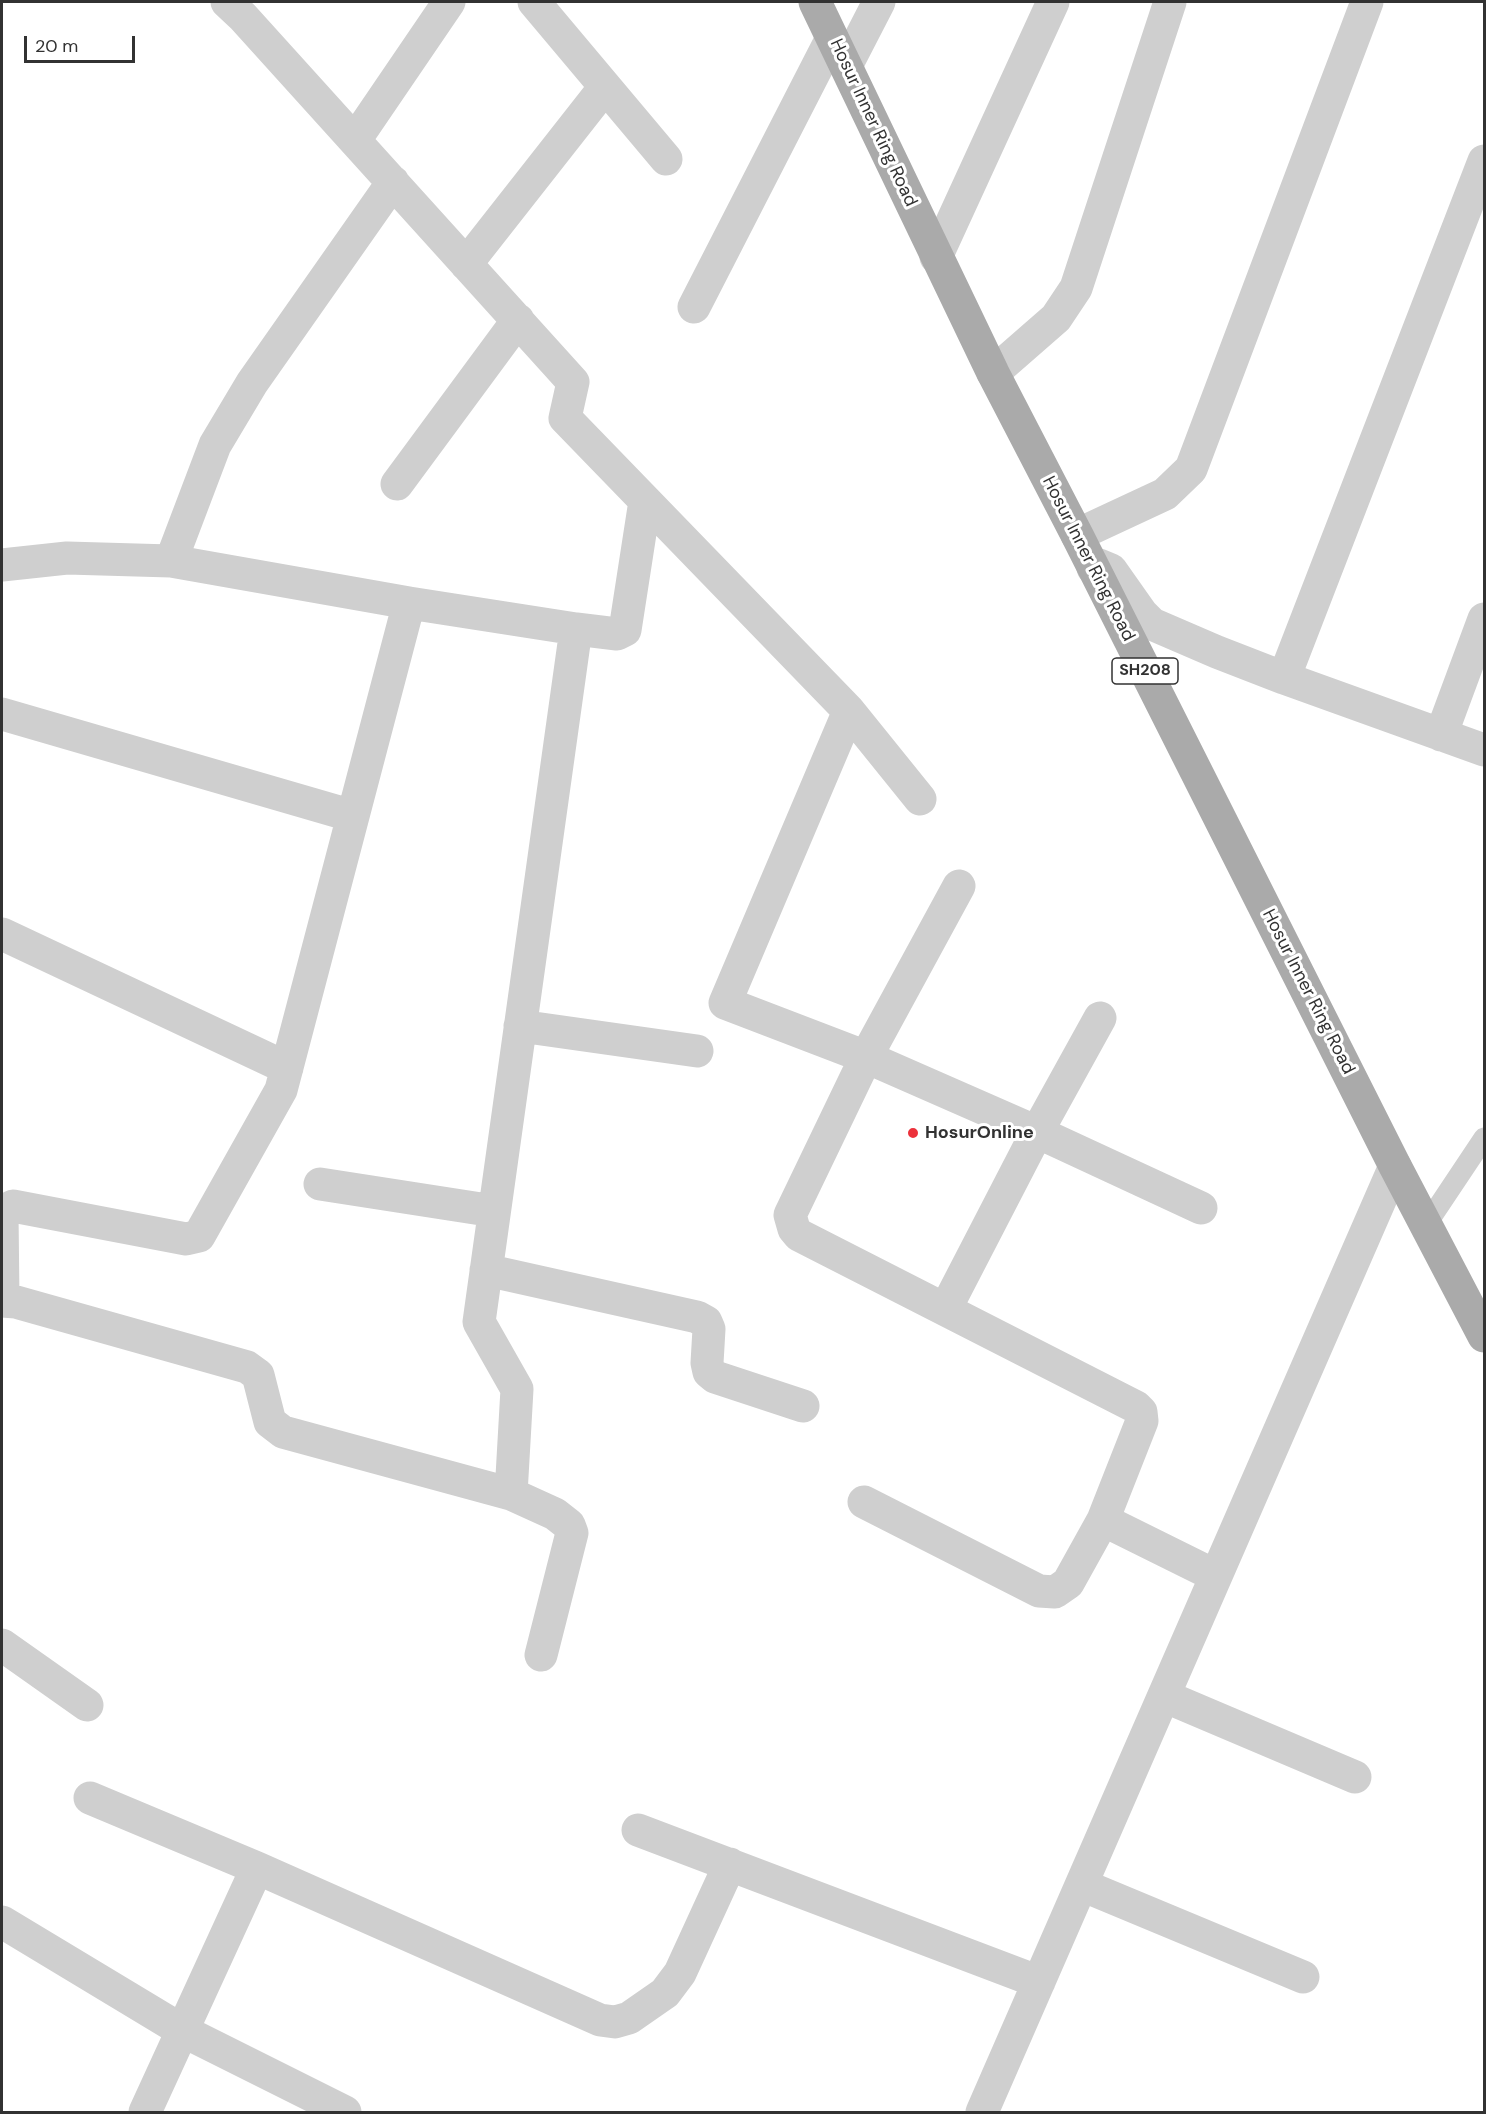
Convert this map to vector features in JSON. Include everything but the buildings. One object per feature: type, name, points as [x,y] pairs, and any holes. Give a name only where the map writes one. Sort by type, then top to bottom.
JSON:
[{"type":"main road","name":"Hosur Inner Ring Road","points":[[815,2],[993,373],[1395,1166],[1485,1336]]},
{"type":"street","points":[[355,140],[449,2]]},
{"type":"street","points":[[534,2],[666,159]]},
{"type":"street","points":[[694,307],[839,52],[879,2]]},
{"type":"street","points":[[936,257],[1053,2]]},
{"type":"street","points":[[993,373],[1056,318],[1076,288],[1170,2]]},
{"type":"street","points":[[1077,535],[1165,494],[1191,469],[1367,2]]},
{"type":"street","points":[[242,7],[355,140],[573,382],[565,418],[849,711],[920,800]]},
{"type":"street","points":[[466,264],[605,87]]},
{"type":"street","points":[[1284,678],[1485,161]]},
{"type":"street","points":[[171,561],[220,436],[252,383],[393,183]]},
{"type":"street","points":[[397,484],[518,320]]},
{"type":"street","points":[[2,565],[67,558],[171,561],[409,603],[617,634],[625,630],[645,501]]},
{"type":"street","points":[[1093,568],[1099,565],[1111,570],[1142,614],[1152,624],[1284,678],[1485,750]]},
{"type":"street","points":[[409,603],[281,1090],[199,1236],[186,1239],[13,1206],[2,1213],[2,1301],[247,1367],[258,1375],[270,1422],[283,1432],[511,1494],[555,1514],[569,1525],[572,1533],[541,1655]]},
{"type":"street","points":[[1441,735],[1485,619]]},
{"type":"street","points":[[511,1494],[517,1389],[479,1322],[576,629]]},
{"type":"street","points":[[849,711],[725,1003],[866,1057],[1202,1208]]},
{"type":"street","points":[[2,714],[353,816]]},
{"type":"street","points":[[864,1502],[1038,1591],[1055,1592],[1068,1583],[1103,1520],[1142,1420],[1141,1412],[1136,1407],[946,1308],[799,1235],[794,1228],[790,1215],[866,1057],[959,886]]},
{"type":"street","points":[[2,934],[287,1068]]},
{"type":"street","points":[[946,1308],[1037,1132],[1100,1018]]},
{"type":"street","points":[[520,1026],[697,1051]]},
{"type":"street","points":[[982,2112],[1395,1166]]},
{"type":"street","points":[[320,1184],[494,1211]]},
{"type":"street","points":[[486,1270],[697,1317],[706,1322],[709,1329],[707,1363],[709,1372],[716,1377],[803,1406]]},
{"type":"street","points":[[1103,1520],[1216,1576]]},
{"type":"street","points":[[2,1645],[87,1705]]},
{"type":"street","points":[[1164,1696],[1355,1777]]},
{"type":"street","points":[[90,1798],[257,1868],[600,2020],[615,2022],[629,2018],[665,1993],[680,1973],[730,1864]]},
{"type":"street","points":[[638,1830],[1039,1982]]},
{"type":"street","points":[[145,2112],[257,1868]]},
{"type":"street","points":[[1082,1885],[1303,1977]]},
{"type":"street","points":[[2,1922],[183,2031],[345,2112]]},
{"type":"lane","points":[[1426,1225],[1485,1138]]},
{"type":"place","name":"HosurOnline","points":[[913,1133]]}]
